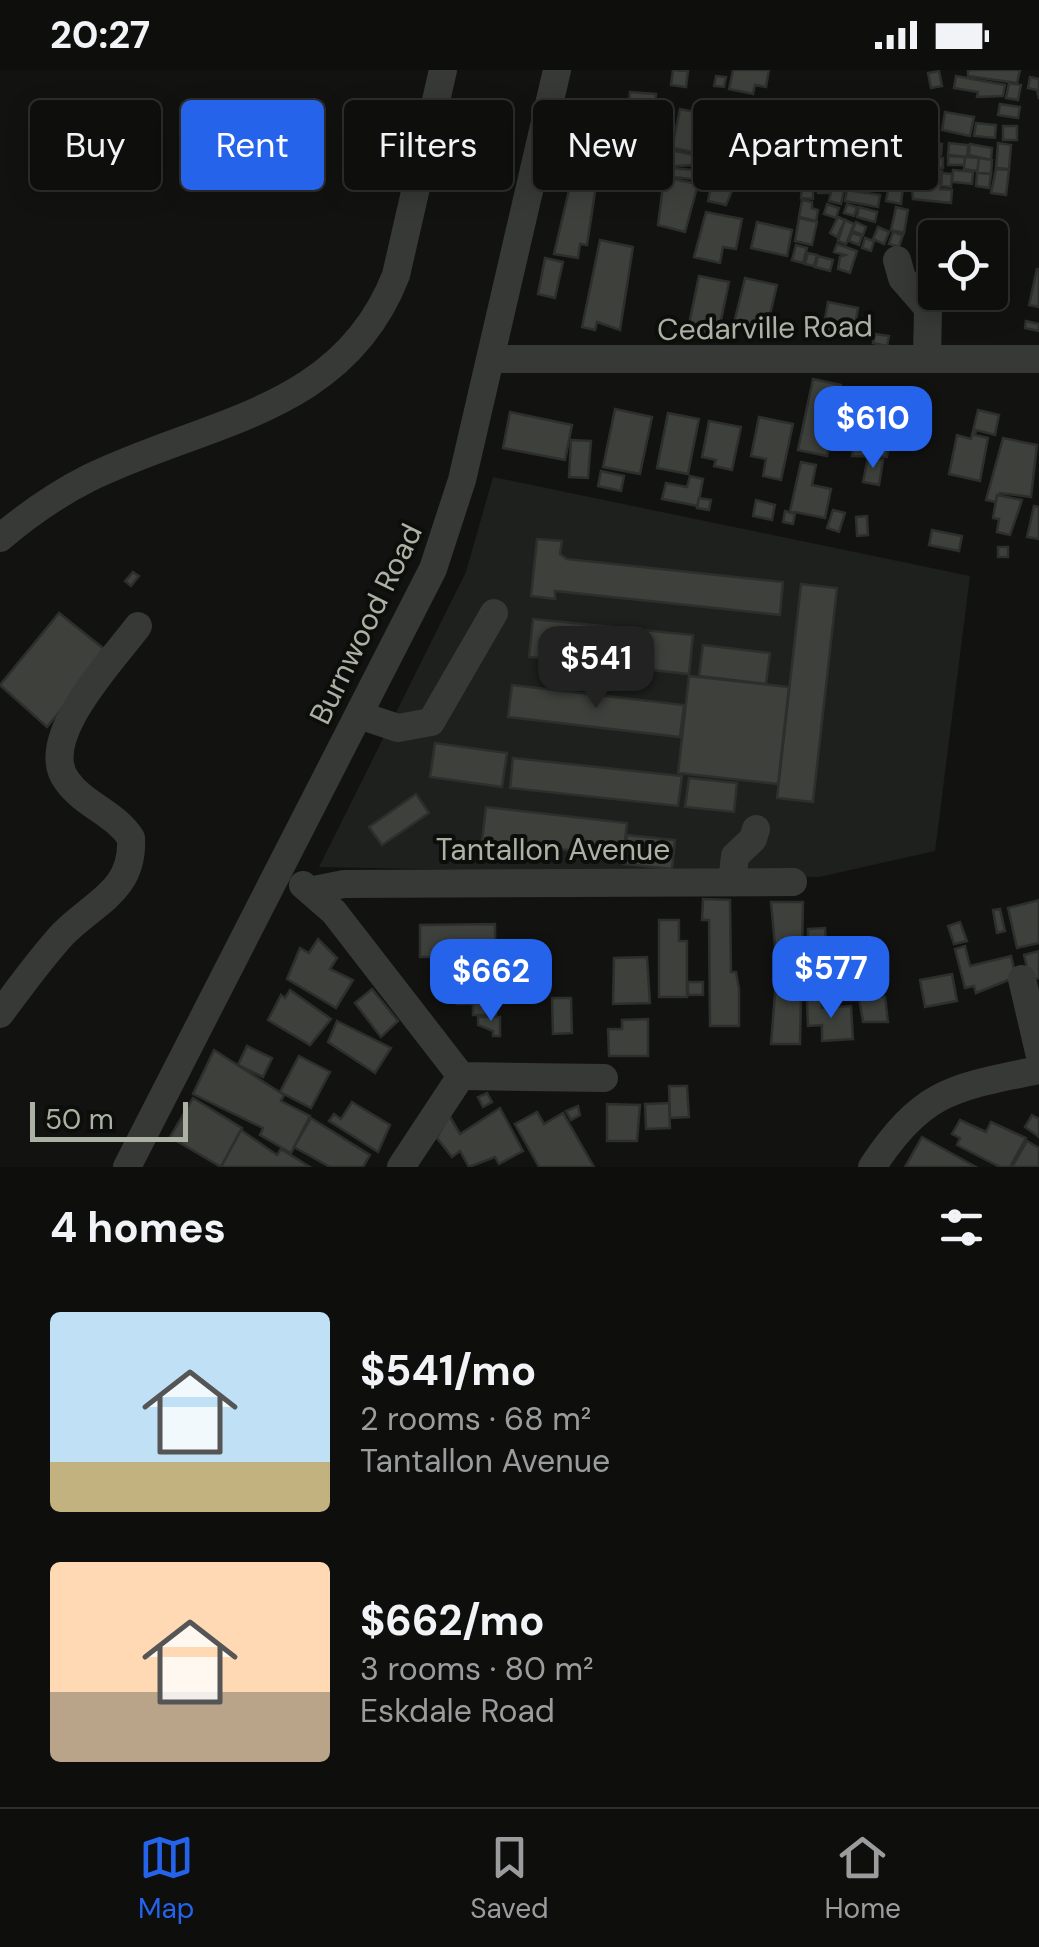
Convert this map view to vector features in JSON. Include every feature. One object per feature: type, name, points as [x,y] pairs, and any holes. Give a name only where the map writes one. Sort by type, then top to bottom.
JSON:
[{"type":"street","points":[[0,538],[86,480],[284,401],[331,368],[365,334],[384,305],[396,275],[443,70]]},
{"type":"street","name":"Burnwood Road","points":[[127,1167],[433,569],[450,524],[492,360],[557,70]]},
{"type":"street","points":[[897,260],[902,278],[928,308],[927,358]]},
{"type":"street","name":"Cedarville Road","points":[[492,360],[1039,358]]},
{"type":"street","points":[[359,715],[398,728],[432,722],[494,613]]},
{"type":"street","points":[[0,1014],[66,932],[110,898],[125,874],[131,838],[123,825],[67,781],[59,757],[68,721],[138,626]]},
{"type":"street","points":[[732,882],[734,856],[753,839],[756,830]]},
{"type":"street","points":[[279,874],[314,890],[396,988],[461,1076]]},
{"type":"street","name":"Tantallon Avenue","points":[[314,890],[344,884],[793,882]]},
{"type":"street","points":[[1022,979],[1039,1052]]},
{"type":"street","points":[[872,1167],[896,1131],[930,1100],[956,1089],[1039,1070]]},
{"type":"street","points":[[461,1076],[604,1078]]},
{"type":"street","points":[[401,1167],[461,1076]]},
{"type":"shaded area","points":[[493,477],[970,576],[935,851],[819,877],[319,867],[466,572]]},
{"type":"building","points":[[673,70],[688,71],[686,87],[671,85]]},
{"type":"building","points":[[733,70],[769,70],[766,87],[755,85],[753,94],[729,89]]},
{"type":"building","points":[[968,70],[1020,70],[1017,83],[968,76]]},
{"type":"building","points":[[939,71],[942,86],[931,88],[928,73]]},
{"type":"building","points":[[716,76],[726,77],[724,87],[714,86]]},
{"type":"building","points":[[956,76],[1005,85],[1003,96],[977,97],[978,92],[954,88]]},
{"type":"building","points":[[1030,77],[1039,79],[1039,99],[1037,90],[1028,88]]},
{"type":"building","points":[[1009,83],[1021,85],[1018,100],[1006,98]]},
{"type":"building","points":[[630,92],[656,94],[655,100],[629,100]]},
{"type":"building","points":[[1000,104],[1020,107],[1018,118],[998,115]]},
{"type":"building","points":[[680,109],[693,112],[693,152],[673,148]]},
{"type":"building","points":[[945,112],[974,117],[970,136],[942,130]]},
{"type":"building","points":[[976,123],[996,125],[995,138],[974,136]]},
{"type":"building","points":[[1003,126],[1017,126],[1017,140],[1003,140]]},
{"type":"building","points":[[949,143],[968,145],[967,157],[948,155]]},
{"type":"building","points":[[998,143],[1011,145],[1009,169],[996,168]]},
{"type":"building","points":[[970,144],[992,148],[991,160],[969,155]]},
{"type":"building","points":[[673,150],[693,155],[693,165],[673,166]]},
{"type":"building","points":[[948,156],[965,157],[964,165],[948,165]]},
{"type":"building","points":[[965,157],[979,158],[978,171],[964,169]]},
{"type":"building","points":[[979,158],[992,160],[991,174],[977,173]]},
{"type":"building","points":[[673,168],[693,170],[692,179],[673,177]]},
{"type":"building","points":[[996,169],[1009,170],[1006,195],[991,193]]},
{"type":"building","points":[[953,170],[973,172],[972,184],[952,182]]},
{"type":"building","points":[[942,173],[952,174],[951,187],[941,186]]},
{"type":"building","points":[[977,173],[991,174],[989,188],[976,186]]},
{"type":"building","points":[[673,179],[693,183],[693,190],[696,190],[685,232],[658,225],[662,190],[673,190]]},
{"type":"building","points":[[938,182],[940,189],[952,190],[951,203],[913,199],[912,190],[938,190]]},
{"type":"building","points":[[569,190],[595,190],[587,245],[580,244],[578,258],[554,254]]},
{"type":"building","points":[[710,190],[732,190],[726,205],[708,201]]},
{"type":"building","points":[[802,190],[813,190],[813,199],[801,198]]},
{"type":"building","points":[[832,190],[844,190],[841,204],[829,201]]},
{"type":"building","points":[[847,190],[880,195],[878,207],[845,201]]},
{"type":"building","points":[[888,190],[903,190],[901,204],[886,201]]},
{"type":"building","points":[[802,200],[812,202],[812,208],[818,210],[816,221],[799,217]]},
{"type":"building","points":[[827,204],[839,208],[836,218],[824,214]]},
{"type":"building","points":[[847,204],[857,207],[854,216],[844,213]]},
{"type":"building","points":[[859,207],[877,212],[875,222],[857,217]]},
{"type":"building","points":[[896,207],[908,210],[904,233],[891,230]]},
{"type":"building","points":[[706,212],[742,219],[736,249],[723,247],[720,263],[694,257]]},
{"type":"building","points":[[838,217],[845,220],[837,237],[830,233]]},
{"type":"building","points":[[799,218],[817,222],[812,245],[795,241]]},
{"type":"building","points":[[845,220],[854,224],[846,244],[838,241]]},
{"type":"building","points":[[757,222],[792,230],[787,256],[751,248]]},
{"type":"building","points":[[856,222],[866,227],[863,235],[852,231]]},
{"type":"building","points":[[878,227],[889,232],[884,244],[873,239]]},
{"type":"building","points":[[893,232],[903,235],[899,247],[889,244]]},
{"type":"building","points":[[852,233],[862,236],[859,245],[849,241]]},
{"type":"building","points":[[865,238],[874,241],[871,251],[862,248]]},
{"type":"building","points":[[600,240],[633,247],[620,330],[597,322],[595,330],[582,327]]},
{"type":"building","points":[[837,244],[857,251],[850,273],[838,269],[840,257],[845,255],[834,252]]},
{"type":"building","points":[[796,245],[807,248],[803,263],[792,260]]},
{"type":"building","points":[[808,253],[817,255],[814,266],[805,264]]},
{"type":"building","points":[[818,256],[833,260],[830,271],[815,267]]},
{"type":"building","points":[[545,258],[563,262],[555,298],[538,294]]},
{"type":"building","points":[[1039,269],[1039,307],[1029,305]]},
{"type":"building","points":[[699,276],[729,282],[718,335],[688,329]]},
{"type":"building","points":[[745,278],[777,285],[766,332],[734,323]]},
{"type":"building","points":[[828,302],[858,308],[853,336],[823,330]]},
{"type":"building","points":[[1026,321],[1039,324],[1039,331],[1025,328]]},
{"type":"building","points":[[875,334],[889,336],[887,346],[873,343]]},
{"type":"building","points":[[813,379],[841,385],[827,456],[798,450]]},
{"type":"building","points":[[872,399],[894,408],[887,457],[852,456],[861,402],[871,404]]},
{"type":"building","points":[[615,409],[652,417],[640,474],[603,467]]},
{"type":"building","points":[[978,410],[999,415],[995,435],[976,430],[975,435],[988,438],[980,481],[949,474],[957,435],[971,439]]},
{"type":"building","points":[[510,412],[572,425],[565,460],[503,448]]},
{"type":"building","points":[[668,413],[699,419],[688,474],[657,468]]},
{"type":"building","points":[[759,417],[793,424],[781,480],[763,476],[766,459],[751,456]]},
{"type":"building","points":[[709,421],[741,427],[732,470],[714,466],[716,460],[702,457]]},
{"type":"building","points":[[1003,438],[1037,445],[1031,497],[1000,493],[996,502],[986,500]]},
{"type":"building","points":[[571,440],[591,441],[588,478],[569,477]]},
{"type":"building","points":[[868,457],[883,460],[879,485],[863,482]]},
{"type":"building","points":[[801,462],[816,465],[812,485],[831,489],[825,518],[790,511]]},
{"type":"building","points":[[601,471],[624,476],[621,491],[598,486]]},
{"type":"building","points":[[690,476],[703,479],[698,506],[662,499],[666,483],[687,487]]},
{"type":"building","points":[[997,495],[1022,500],[1010,535],[997,532],[999,519],[993,518]]},
{"type":"building","points":[[699,498],[711,500],[709,510],[697,508]]},
{"type":"building","points":[[756,500],[775,505],[772,520],[753,516]]},
{"type":"building","points":[[1034,506],[1039,507],[1039,539],[1027,537]]},
{"type":"building","points":[[833,510],[845,513],[839,532],[827,528]]},
{"type":"building","points":[[785,511],[795,514],[793,524],[783,522]]},
{"type":"building","points":[[867,516],[868,535],[857,536],[856,517]]},
{"type":"building","points":[[932,530],[962,536],[959,551],[929,545]]},
{"type":"building","points":[[537,539],[562,541],[560,554],[567,559],[783,582],[780,615],[555,591],[555,599],[531,596]]},
{"type":"building","points":[[998,547],[1008,547],[1008,557],[998,557]]},
{"type":"building","points":[[133,572],[139,576],[131,586],[125,581]]},
{"type":"building","points":[[801,584],[837,588],[813,802],[777,798]]},
{"type":"building","points":[[59,613],[108,652],[47,727],[0,685]]},
{"type":"building","points":[[533,619],[693,635],[689,674],[529,657]]},
{"type":"building","points":[[703,645],[770,653],[766,684],[699,676]]},
{"type":"building","points":[[689,676],[789,687],[778,784],[678,773]]},
{"type":"building","points":[[512,685],[684,705],[680,737],[508,717]]},
{"type":"building","points":[[435,743],[507,753],[502,787],[430,777]]},
{"type":"building","points":[[513,758],[682,776],[678,806],[510,788]]},
{"type":"building","points":[[689,778],[737,783],[734,812],[685,807]]},
{"type":"building","points":[[416,794],[429,813],[382,845],[369,827]]},
{"type":"building","points":[[486,807],[627,823],[623,856],[482,841]]},
{"type":"building","points":[[627,835],[675,840],[672,869],[624,864]]},
{"type":"building","points":[[703,899],[730,900],[731,972],[736,972],[739,989],[739,1026],[710,1026],[709,920],[702,920]]},
{"type":"building","points":[[1039,900],[1039,943],[1017,948],[1008,908]]},
{"type":"building","points":[[771,902],[803,902],[800,1044],[771,1044],[777,968]]},
{"type":"building","points":[[1000,909],[1005,931],[997,933],[993,910]]},
{"type":"building","points":[[659,920],[679,920],[679,941],[687,941],[687,997],[659,997]]},
{"type":"building","points":[[960,922],[967,941],[954,944],[948,926]]},
{"type":"building","points":[[495,924],[496,1015],[473,1015],[473,1004],[457,1004],[458,957],[420,957],[420,925]]},
{"type":"building","points":[[825,928],[826,942],[808,943],[808,929]]},
{"type":"building","points":[[318,939],[337,958],[330,969],[353,980],[336,1008],[287,979],[300,948],[309,953]]},
{"type":"building","points":[[965,946],[970,966],[1011,956],[1016,977],[976,993],[974,986],[965,988],[955,949]]},
{"type":"building","points":[[1039,951],[1039,978],[1030,980],[1024,955]]},
{"type":"building","points":[[647,957],[650,1003],[613,1004],[614,958]]},
{"type":"building","points":[[952,974],[957,1001],[925,1007],[920,980]]},
{"type":"building","points":[[688,982],[703,982],[703,995],[688,995]]},
{"type":"building","points":[[372,989],[398,1021],[381,1037],[355,1003]]},
{"type":"building","points":[[290,990],[331,1019],[310,1045],[268,1020],[281,995],[285,998]]},
{"type":"building","points":[[885,997],[888,1022],[863,1022],[859,998]]},
{"type":"building","points":[[552,998],[571,998],[572,1033],[553,1034]]},
{"type":"building","points":[[821,999],[822,1008],[851,1006],[853,1039],[822,1041],[822,1025],[808,1026],[807,1000]]},
{"type":"building","points":[[478,1017],[500,1017],[500,1036],[493,1036],[493,1031],[478,1025]]},
{"type":"building","points":[[648,1019],[648,1056],[609,1056],[608,1029],[622,1029],[622,1020]]},
{"type":"building","points":[[337,1021],[391,1048],[375,1073],[328,1042]]},
{"type":"building","points":[[247,1046],[272,1058],[263,1077],[238,1065]]},
{"type":"building","points":[[214,1050],[284,1095],[281,1101],[310,1116],[291,1153],[260,1135],[263,1128],[193,1094]]},
{"type":"building","points":[[299,1056],[330,1072],[311,1108],[280,1092]]},
{"type":"building","points":[[669,1086],[687,1086],[689,1117],[670,1118]]},
{"type":"building","points":[[487,1093],[492,1102],[483,1107],[478,1097]]},
{"type":"building","points":[[193,1098],[242,1128],[221,1167],[170,1137]]},
{"type":"building","points":[[352,1102],[390,1125],[378,1152],[329,1121],[334,1114],[341,1119]]},
{"type":"building","points":[[669,1103],[670,1128],[646,1129],[645,1104]]},
{"type":"building","points":[[607,1104],[640,1105],[637,1141],[607,1141]]},
{"type":"building","points":[[578,1106],[580,1115],[571,1120],[566,1111]]},
{"type":"building","points":[[500,1108],[523,1151],[499,1164],[495,1157],[469,1167],[460,1151],[452,1157],[437,1138],[449,1115],[460,1134]]},
{"type":"building","points":[[537,1112],[544,1124],[563,1113],[594,1167],[539,1167],[515,1124]]},
{"type":"building","points":[[1032,1115],[1039,1119],[1039,1137],[1025,1127]]},
{"type":"building","points":[[311,1118],[370,1155],[363,1167],[330,1167],[294,1147]]},
{"type":"building","points":[[960,1120],[986,1132],[991,1122],[1026,1138],[1010,1167],[1000,1167],[957,1145],[960,1138],[952,1134]]},
{"type":"building","points":[[241,1130],[277,1155],[281,1149],[310,1167],[221,1167]]},
{"type":"building","points":[[922,1137],[976,1167],[905,1167]]},
{"type":"building","points":[[1027,1141],[1039,1148],[1039,1167],[1012,1167]]}]
